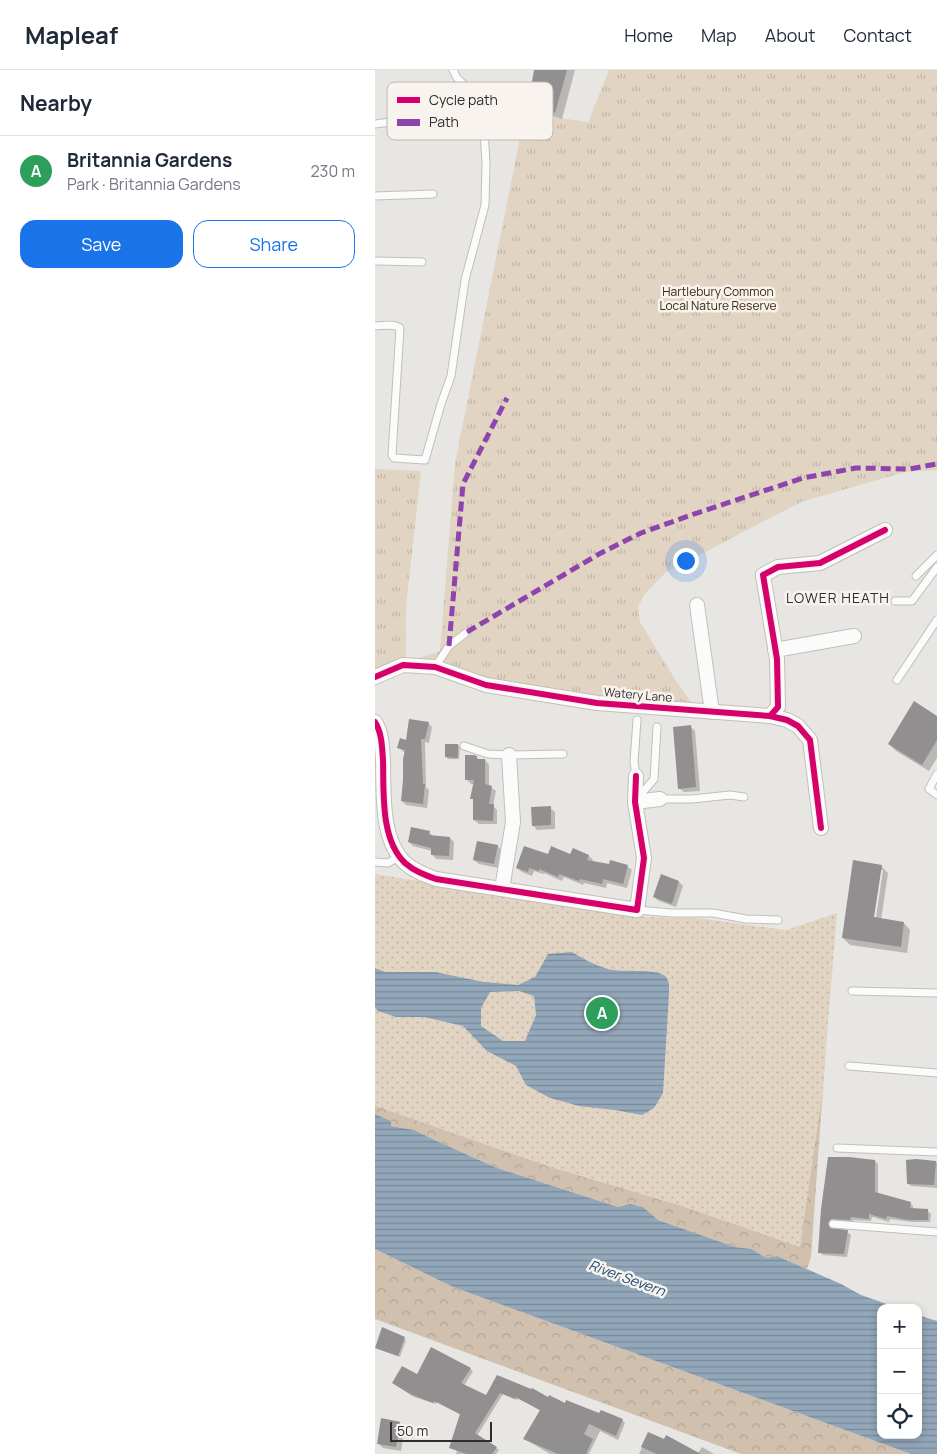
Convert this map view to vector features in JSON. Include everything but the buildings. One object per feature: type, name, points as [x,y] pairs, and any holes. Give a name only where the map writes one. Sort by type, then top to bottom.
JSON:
[{"type":"street","points":[[770,716],[778,707],[775,650],[763,575],[778,567],[820,563],[885,530]]},
{"type":"street","points":[[697,605],[712,712]]},
{"type":"street","points":[[775,650],[854,636]]},
{"type":"street","name":"Watery Lane","points":[[375,677],[403,665],[435,667],[486,685],[597,703],[770,716],[787,720],[798,726],[810,740],[821,828]]},
{"type":"street","points":[[375,722],[379,728],[382,744],[387,825],[396,850],[405,863],[422,874],[436,879],[637,910],[644,858],[635,802],[636,776]]},
{"type":"street","points":[[503,889],[513,822],[509,755]]},
{"type":"street","points":[[635,802],[660,799]]},
{"type":"lane","points":[[453,70],[461,82]]},
{"type":"lane","points":[[375,326],[391,325],[400,328],[393,458],[425,460],[451,376],[465,280],[485,205],[485,140]]},
{"type":"lane","points":[[375,196],[433,194]]},
{"type":"lane","points":[[375,261],[422,262]]},
{"type":"lane","points":[[916,576],[937,554]]},
{"type":"lane","points":[[895,601],[912,601],[937,567]]},
{"type":"lane","points":[[897,680],[937,620]]},
{"type":"lane","points":[[435,667],[449,646],[467,632]]},
{"type":"lane","points":[[636,776],[637,720]]},
{"type":"lane","points":[[635,802],[654,779],[657,727]]},
{"type":"lane","points":[[464,746],[488,754],[563,754]]},
{"type":"lane","points":[[937,774],[929,789],[937,795]]},
{"type":"lane","points":[[660,799],[692,799],[730,795],[744,797]]},
{"type":"lane","points":[[375,862],[387,864],[400,856]]},
{"type":"lane","points":[[637,910],[778,920]]},
{"type":"lane","points":[[851,991],[937,993]]},
{"type":"lane","points":[[849,1066],[937,1072]]},
{"type":"lane","points":[[837,1148],[937,1152]]},
{"type":"lane","points":[[833,1224],[937,1232]]},
{"type":"green space","name":"Hartlebury Common Local Nature Reserve","points":[[609,70],[937,70],[937,470],[905,472],[801,502],[665,573],[644,595],[638,607],[640,622],[678,684],[698,712],[610,704],[403,665],[375,677],[375,469],[421,471],[406,607],[406,658],[419,658],[440,651],[455,463],[520,140],[553,140],[553,117],[588,122]]},
{"type":"green space","points":[[375,874],[632,916],[697,918],[786,930],[837,913],[822,1097],[800,1247],[678,1205],[550,1167],[375,1106]]},
{"type":"green space","points":[[831,974],[811,1257],[807,1269],[777,1256],[766,1258],[752,1249],[735,1247],[658,1220],[643,1207],[630,1204],[618,1207],[497,1168],[414,1130],[391,1126],[391,1121],[375,1114],[375,1008]]},
{"type":"green space","points":[[375,1249],[453,1287],[911,1454],[741,1454],[375,1319]]},
{"type":"water","points":[[572,952],[589,962],[608,969],[654,972],[667,978],[669,994],[663,1093],[654,1108],[642,1115],[579,1106],[550,1098],[526,1085],[516,1066],[487,1051],[463,1026],[424,1017],[396,1017],[378,1011],[375,1008],[375,968],[385,972],[435,972],[484,982],[518,985],[535,977],[548,954]],"holes":[[[519,991],[534,996],[536,1015],[525,1041],[503,1041],[481,1026],[481,1008],[490,992]]]},
{"type":"water","name":"River Severn","points":[[375,1114],[391,1121],[391,1126],[414,1130],[497,1168],[618,1207],[630,1204],[643,1207],[658,1220],[735,1247],[752,1249],[766,1258],[777,1256],[841,1284],[861,1295],[887,1304],[877,1304],[877,1439],[922,1439],[922,1316],[937,1321],[937,1454],[911,1454],[453,1287],[375,1249]]},
{"type":"marked path","points":[[449,646],[463,484],[507,398]]},
{"type":"marked path","points":[[467,632],[599,554],[641,533],[694,514],[803,478],[856,468],[909,469],[937,464]]},
{"type":"cycle path","points":[[770,716],[778,707],[777,659],[763,575],[778,567],[820,563],[885,530]]},
{"type":"cycle path","points":[[375,677],[403,665],[435,667],[486,685],[597,703],[770,716],[787,720],[798,726],[810,740],[821,828]]},
{"type":"cycle path","points":[[375,722],[381,740],[385,814],[391,841],[405,863],[416,871],[436,879],[637,910],[644,858],[635,802],[636,776]]},
{"type":"place","name":"Britannia Gardens","points":[[602,1013]]},
{"type":"district","name":"LOWER HEATH","points":[[838,598]]}]
